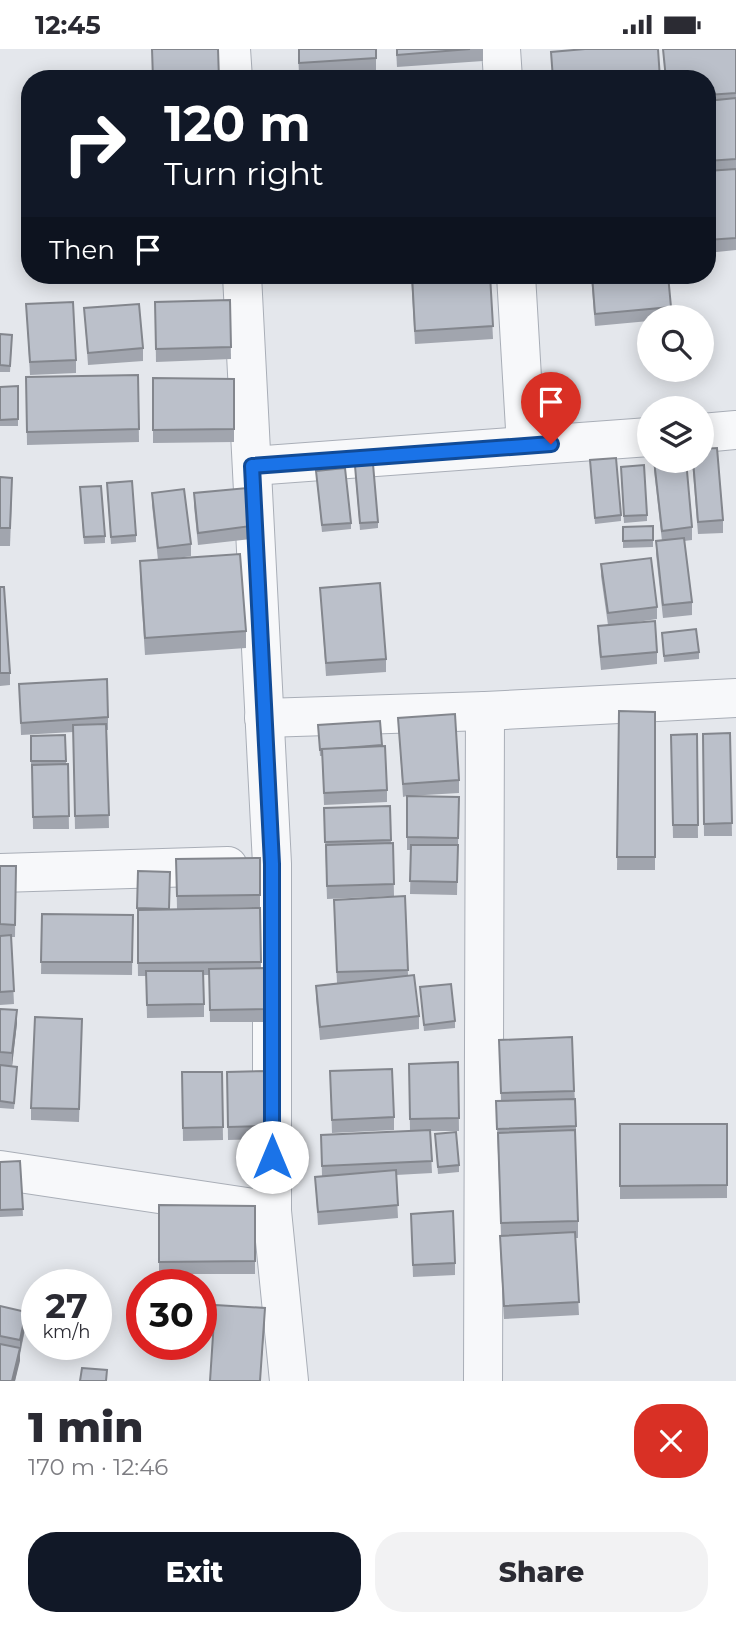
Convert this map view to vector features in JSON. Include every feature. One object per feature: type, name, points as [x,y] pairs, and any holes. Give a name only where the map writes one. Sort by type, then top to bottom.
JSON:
[{"type":"street","points":[[231,49],[232,70]]},
{"type":"street","points":[[502,49],[503,70]]},
{"type":"street","points":[[242,284],[272,864],[272,1211],[289,1381]]},
{"type":"street","points":[[517,284],[527,446]]},
{"type":"street","points":[[714,432],[736,430]]},
{"type":"street","points":[[252,466],[637,438]]},
{"type":"street","points":[[264,718],[485,711],[736,698]]},
{"type":"street","points":[[483,1381],[485,711]]},
{"type":"street","points":[[0,873],[272,864]]},
{"type":"street","points":[[0,1170],[272,1211]]},
{"type":"building","points":[[152,49],[218,49],[219,70],[153,70]]},
{"type":"building","points":[[299,49],[376,49],[376,58],[299,63]]},
{"type":"building","points":[[397,49],[470,49],[397,55]]},
{"type":"building","points":[[658,49],[659,70],[552,70],[551,52]]},
{"type":"building","points":[[663,49],[736,49],[736,93],[716,94],[716,70],[665,70]]},
{"type":"building","points":[[736,98],[736,159],[716,160],[716,100]]},
{"type":"building","points":[[736,169],[736,238],[716,239],[716,170]]},
{"type":"building","points":[[412,284],[491,284],[493,326],[415,331]]},
{"type":"building","points":[[593,284],[669,284],[671,305],[637,305],[637,310],[595,314]]},
{"type":"building","points":[[230,300],[231,347],[156,349],[155,302]]},
{"type":"building","points":[[73,302],[76,360],[30,362],[26,304]]},
{"type":"building","points":[[139,304],[143,348],[88,353],[84,308]]},
{"type":"building","points":[[0,334],[12,335],[10,366],[0,365]]},
{"type":"building","points":[[138,375],[139,429],[27,432],[26,377]]},
{"type":"building","points":[[153,378],[234,379],[234,429],[153,430]]},
{"type":"building","points":[[18,386],[18,419],[0,420],[0,387]]},
{"type":"building","points":[[714,448],[717,448],[723,520],[698,522],[694,473],[714,473]]},
{"type":"building","points":[[616,458],[621,515],[595,518],[590,460]]},
{"type":"building","points":[[373,464],[378,522],[360,523],[355,466]]},
{"type":"building","points":[[637,466],[637,473],[644,473],[647,515],[624,516],[621,467]]},
{"type":"building","points":[[345,468],[351,523],[322,525],[316,471]]},
{"type":"building","points":[[655,473],[687,473],[692,527],[662,531]]},
{"type":"building","points":[[0,477],[12,478],[10,528],[0,528]]},
{"type":"building","points":[[132,481],[136,535],[111,537],[107,483]]},
{"type":"building","points":[[101,486],[105,536],[84,537],[80,487]]},
{"type":"building","points":[[247,488],[251,526],[198,533],[194,493]]},
{"type":"building","points":[[184,489],[191,544],[158,548],[152,493]]},
{"type":"building","points":[[653,526],[653,540],[623,541],[623,527]]},
{"type":"building","points":[[684,538],[692,602],[663,605],[656,541]]},
{"type":"building","points":[[240,554],[246,631],[145,638],[140,561]]},
{"type":"building","points":[[651,558],[657,607],[608,613],[601,564]]},
{"type":"building","points":[[380,583],[386,659],[326,663],[320,588]]},
{"type":"building","points":[[0,587],[4,587],[10,673],[0,673]]},
{"type":"building","points":[[655,621],[657,652],[601,657],[598,626]]},
{"type":"building","points":[[696,629],[699,652],[664,656],[662,633]]},
{"type":"building","points":[[107,679],[108,717],[21,723],[19,684]]},
{"type":"building","points":[[619,711],[655,712],[655,857],[617,857]]},
{"type":"building","points":[[455,714],[459,780],[403,784],[398,718]]},
{"type":"building","points":[[380,721],[382,745],[320,750],[318,725]]},
{"type":"building","points":[[106,724],[109,815],[75,816],[73,725]]},
{"type":"building","points":[[730,733],[732,823],[704,824],[703,734]]},
{"type":"building","points":[[697,734],[698,825],[673,825],[671,735]]},
{"type":"building","points":[[65,735],[66,761],[31,761],[31,736]]},
{"type":"building","points":[[385,746],[387,790],[324,793],[322,749]]},
{"type":"building","points":[[68,764],[69,816],[33,817],[32,765]]},
{"type":"building","points":[[407,796],[459,797],[458,838],[407,837]]},
{"type":"building","points":[[390,806],[391,840],[325,842],[324,808]]},
{"type":"building","points":[[393,843],[394,884],[327,886],[326,845]]},
{"type":"building","points":[[411,845],[458,845],[457,882],[410,881]]},
{"type":"building","points":[[260,858],[260,895],[177,896],[176,859]]},
{"type":"building","points":[[0,866],[16,866],[15,925],[0,924]]},
{"type":"building","points":[[138,871],[170,872],[169,909],[137,908]]},
{"type":"building","points":[[405,896],[408,970],[337,972],[334,900]]},
{"type":"building","points":[[260,908],[261,962],[138,963],[138,910]]},
{"type":"building","points":[[42,914],[133,915],[132,962],[41,962]]},
{"type":"building","points":[[11,935],[14,991],[0,992],[0,936]]},
{"type":"building","points":[[264,968],[265,1009],[210,1010],[209,969]]},
{"type":"building","points":[[146,971],[203,971],[204,1004],[147,1005]]},
{"type":"building","points":[[414,975],[419,1016],[320,1027],[316,986]]},
{"type":"building","points":[[451,984],[455,1021],[424,1025],[420,987]]},
{"type":"building","points":[[0,1009],[17,1010],[12,1053],[0,1052]]},
{"type":"building","points":[[35,1017],[82,1019],[79,1109],[31,1108]]},
{"type":"building","points":[[572,1037],[574,1091],[501,1093],[499,1040]]},
{"type":"building","points":[[458,1062],[459,1118],[410,1119],[409,1064]]},
{"type":"building","points":[[0,1065],[17,1067],[14,1103],[0,1101]]},
{"type":"building","points":[[392,1069],[394,1117],[332,1120],[330,1071]]},
{"type":"building","points":[[267,1071],[268,1126],[228,1127],[227,1072]]},
{"type":"building","points":[[182,1072],[222,1072],[223,1127],[183,1128]]},
{"type":"building","points":[[575,1099],[576,1126],[497,1129],[496,1101]]},
{"type":"building","points":[[620,1124],[727,1124],[727,1185],[620,1186]]},
{"type":"building","points":[[430,1130],[432,1161],[322,1166],[321,1135]]},
{"type":"building","points":[[575,1130],[578,1221],[501,1223],[498,1133]]},
{"type":"building","points":[[456,1132],[459,1165],[438,1167],[435,1134]]},
{"type":"building","points":[[20,1161],[23,1209],[0,1210],[0,1162]]},
{"type":"building","points":[[396,1170],[398,1205],[318,1212],[315,1177]]},
{"type":"building","points":[[159,1205],[255,1206],[255,1261],[159,1262]]},
{"type":"building","points":[[453,1211],[455,1263],[413,1265],[411,1214]]},
{"type":"building","points":[[575,1232],[579,1302],[504,1306],[500,1236]]},
{"type":"building","points":[[217,1305],[265,1308],[260,1381],[210,1381],[211,1360],[217,1360]]},
{"type":"building","points":[[0,1306],[21,1311],[20,1340],[0,1336]]},
{"type":"building","points":[[0,1344],[20,1348],[12,1381],[0,1381]]},
{"type":"building","points":[[82,1368],[107,1370],[106,1381],[80,1381]]},
{"type":"route","points":[[272,1157],[272,864],[252,466],[551,444]]}]
